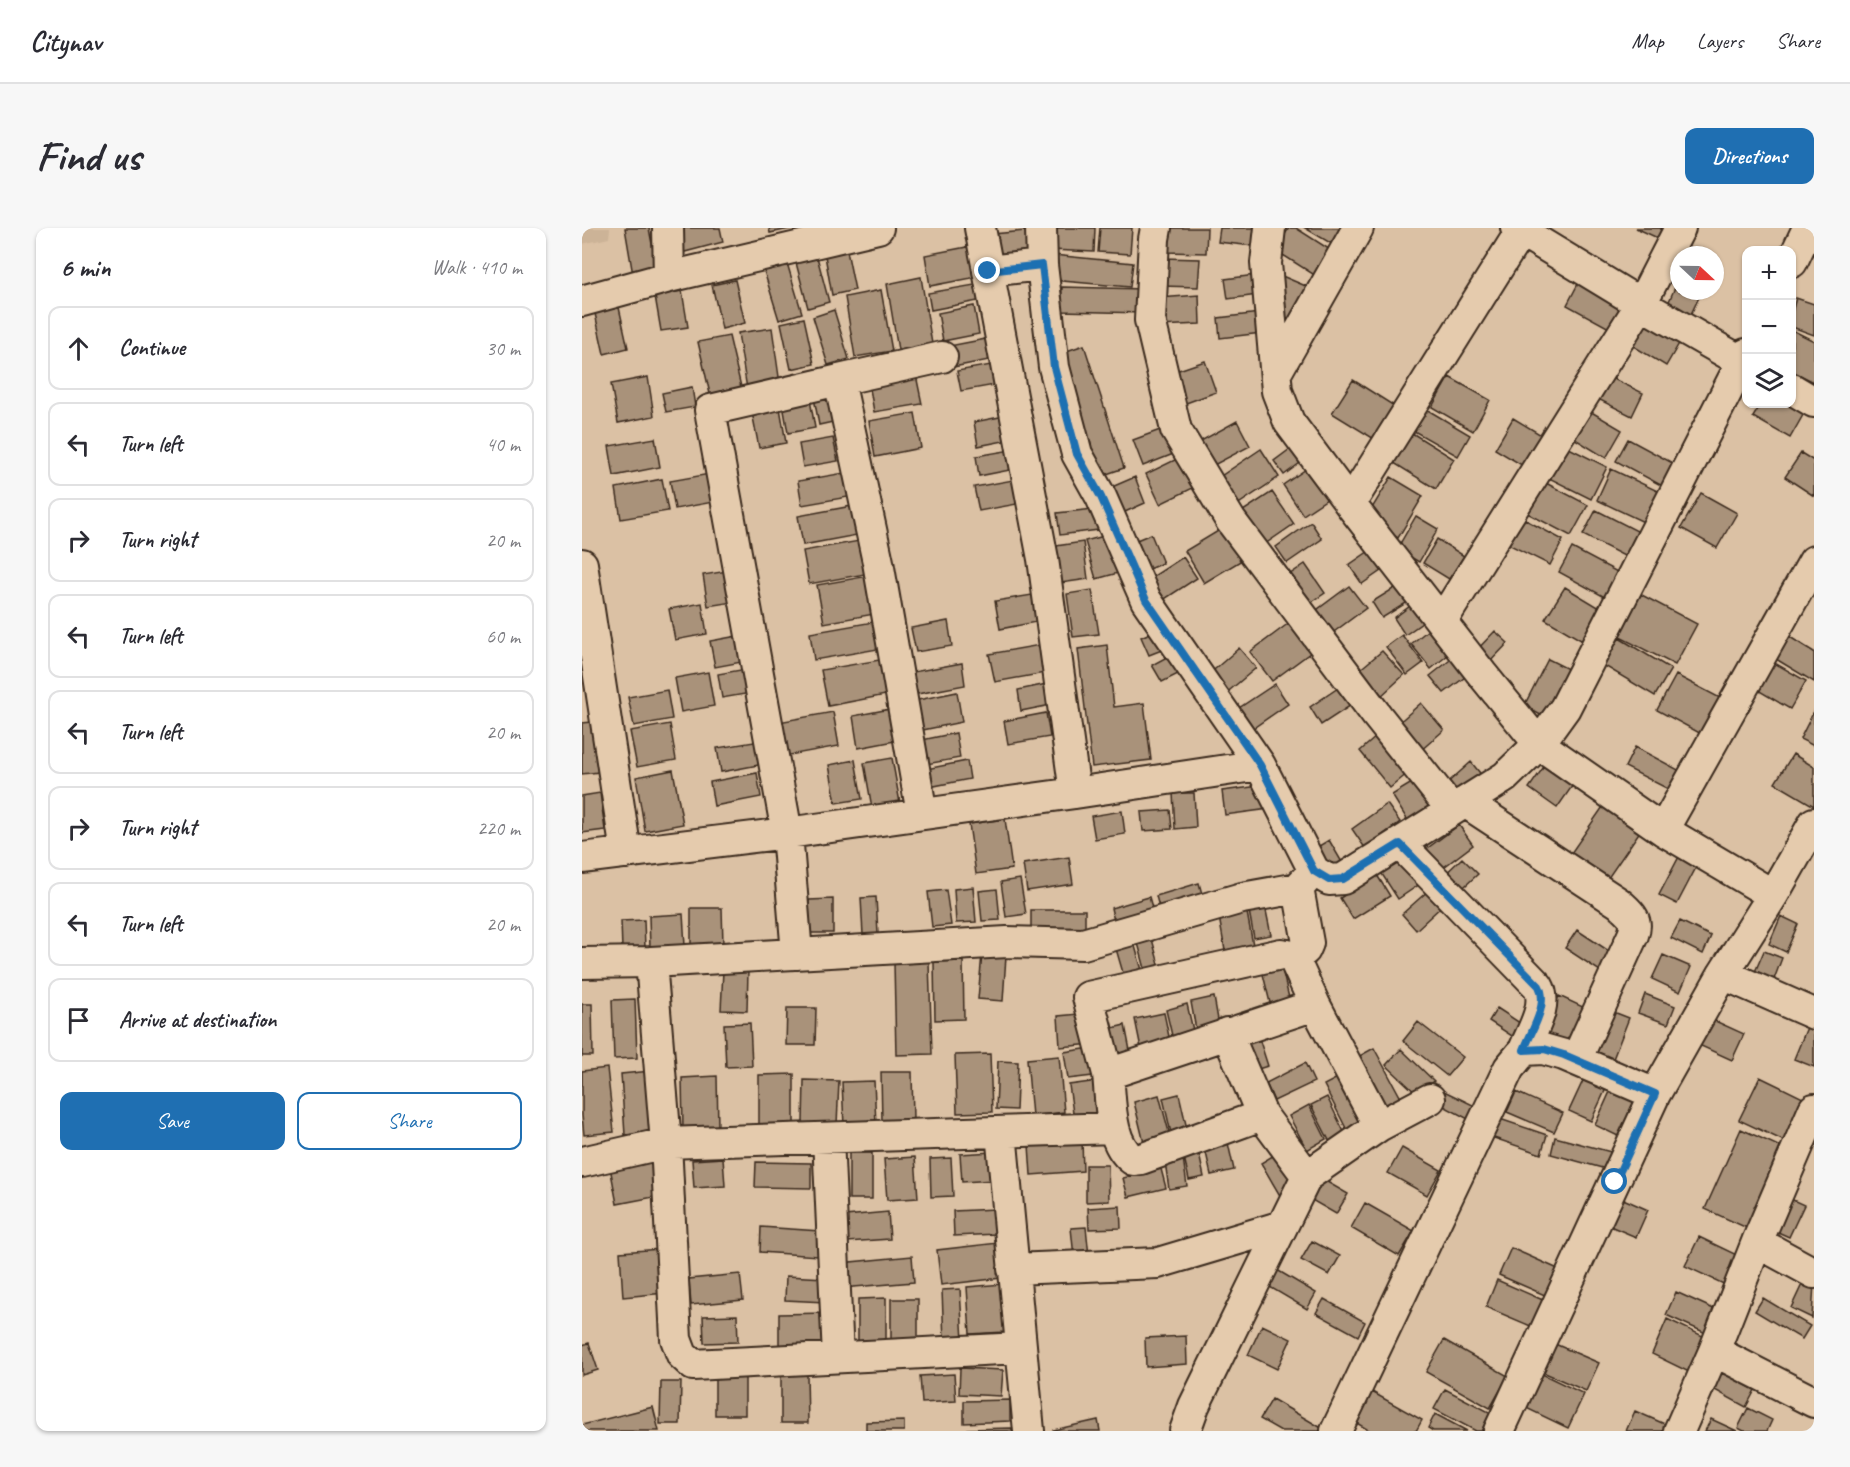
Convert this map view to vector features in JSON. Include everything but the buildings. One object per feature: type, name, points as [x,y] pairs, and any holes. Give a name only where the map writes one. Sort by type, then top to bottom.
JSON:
[{"type":"street","points":[[668,228],[669,277]]},
{"type":"street","points":[[582,301],[669,277],[878,228]]},
{"type":"street","points":[[980,228],[1043,560],[1075,793]]},
{"type":"street","points":[[1041,228],[1042,265],[1054,367],[1077,454],[1101,497],[1146,600],[1260,765],[1306,880],[1308,943],[1305,950],[1294,959]]},
{"type":"street","points":[[1156,228],[1150,320],[1176,430],[1231,521],[1378,717],[1459,806],[1619,903],[1635,918],[1636,927],[1633,935],[1576,1060]]},
{"type":"street","points":[[1270,228],[1266,263],[1277,391],[1289,422],[1350,504],[1539,744],[1663,830],[1773,895]]},
{"type":"street","points":[[1276,373],[1358,228]]},
{"type":"street","points":[[1442,621],[1641,304],[1680,228]]},
{"type":"street","points":[[1796,252],[1808,228]]},
{"type":"street","points":[[1350,504],[1519,230],[1641,304],[1742,358]]},
{"type":"street","points":[[988,271],[1042,265]]},
{"type":"street","points":[[797,954],[787,833],[710,410],[942,357]]},
{"type":"street","points":[[582,963],[651,962],[1007,942],[1083,944],[1306,880],[1343,879],[1505,777],[1539,744],[1565,708],[1742,366]]},
{"type":"street","points":[[839,380],[878,562],[922,814]]},
{"type":"street","points":[[1796,392],[1814,402]]},
{"type":"street","points":[[1663,830],[1814,561]]},
{"type":"street","points":[[583,574],[594,713],[626,853]]},
{"type":"street","points":[[582,858],[787,833],[1260,765]]},
{"type":"street","points":[[1498,1431],[1655,1094],[1723,974],[1814,824]]},
{"type":"street","points":[[1336,1431],[1509,1068],[1524,1050],[1542,1004],[1542,993],[1539,986],[1400,844]]},
{"type":"street","points":[[1262,1116],[1133,1160],[1124,1153],[1114,1128],[1108,1074],[1088,997],[1281,954],[1288,955],[1294,959],[1315,1005],[1379,1126]]},
{"type":"street","points":[[651,962],[666,1143],[676,1339],[682,1355],[693,1365],[1020,1348]]},
{"type":"street","points":[[1723,974],[1814,1014]]},
{"type":"street","points":[[1108,1074],[1315,1005]]},
{"type":"street","points":[[1227,1033],[1262,1116],[1307,1176]]},
{"type":"street","points":[[1524,1050],[1544,1049],[1576,1060],[1655,1094]]},
{"type":"street","points":[[1185,1431],[1194,1406],[1307,1176],[1379,1126],[1430,1099]]},
{"type":"street","points":[[1678,1431],[1714,1351],[1757,1242],[1814,1109]]},
{"type":"street","points":[[582,1162],[666,1143],[1114,1128]]},
{"type":"street","points":[[1001,1132],[1029,1431]]},
{"type":"street","points":[[828,1138],[838,1357]]},
{"type":"street","points":[[1013,1269],[1158,1263],[1282,1226]]},
{"type":"street","points":[[1757,1242],[1814,1273]]},
{"type":"street","points":[[1714,1351],[1814,1402]]},
{"type":"shaded area","points":[[582,228],[610,228],[609,238],[582,244]]},
{"type":"route","points":[[988,271],[1042,265],[1054,367],[1077,454],[1101,497],[1146,600],[1260,765],[1314,871],[1329,880],[1343,879],[1400,844],[1539,986],[1542,993],[1542,1004],[1524,1050],[1544,1049],[1564,1055],[1655,1094],[1615,1182]]}]
